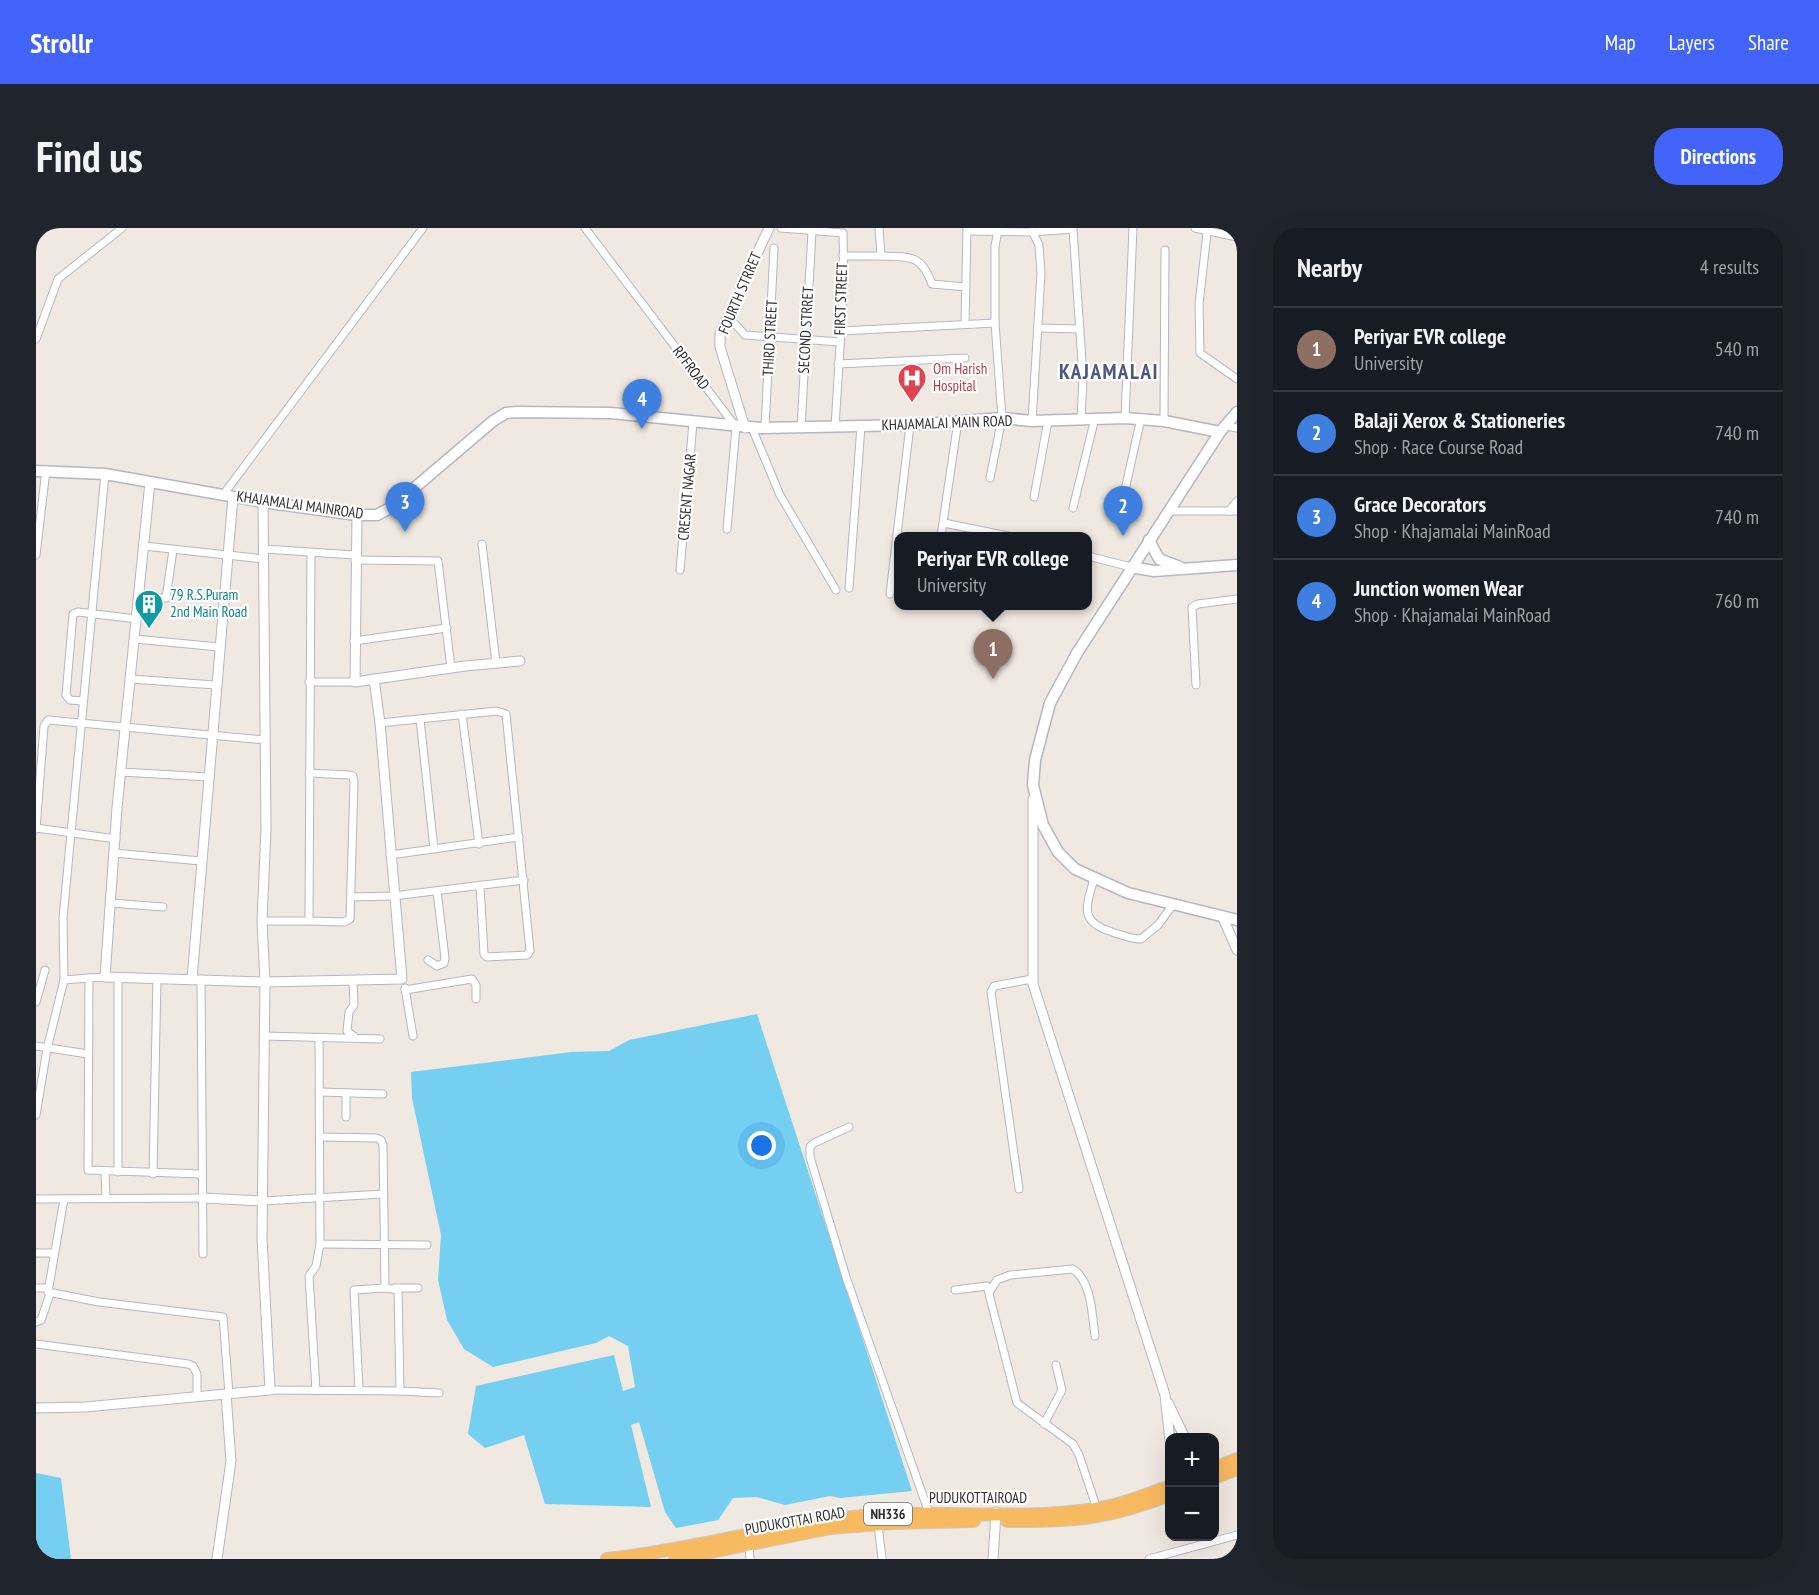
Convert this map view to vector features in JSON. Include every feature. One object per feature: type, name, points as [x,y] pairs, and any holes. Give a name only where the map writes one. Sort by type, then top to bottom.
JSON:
[{"type":"highway","points":[[1219,1468],[1237,1469]]},
{"type":"highway","points":[[1219,1476],[1237,1469]]},
{"type":"highway","name":"PUDUKOTTAIROAD","points":[[996,1516],[1097,1509],[1167,1487]]},
{"type":"highway","name":"PUDUKOTTAI ROAD","points":[[675,1559],[749,1540],[924,1516],[996,1516],[1061,1522],[1099,1518],[1165,1497]]},
{"type":"highway","name":"PUDUKOTTAIROAD","points":[[607,1559],[749,1540],[830,1519],[924,1516]]},
{"type":"main road","points":[[1237,412],[1228,429],[1168,511],[1077,653],[1050,703],[1035,760],[1033,784],[1043,825],[1058,852],[1075,870],[1128,893],[1172,906],[1237,920]]},
{"type":"main road","name":"KHAJAMALAI MAINROAD","points":[[41,470],[105,474],[263,502],[357,515],[377,514],[392,507],[471,438],[506,413],[611,413],[744,428]]},
{"type":"main road","name":"KHAJAMALAI MAIN ROAD","points":[[744,428],[909,425],[1002,418],[1032,421],[1141,418],[1228,429]]},
{"type":"main road","points":[[1149,540],[1160,559],[1173,566],[1189,568]]},
{"type":"main road","points":[[1131,567],[1154,571],[1237,565]]},
{"type":"street","points":[[36,339],[58,279],[122,228]]},
{"type":"street","points":[[203,1254],[197,980],[201,861],[228,555],[228,496],[423,228]]},
{"type":"street","name":"RPFROAD","points":[[585,228],[744,428],[836,590]]},
{"type":"street","name":"FOURTH STRRET","points":[[744,428],[720,347],[720,333],[769,228]]},
{"type":"street","name":"FIRST STREET","points":[[781,228],[812,232],[843,231],[836,427]]},
{"type":"street","points":[[879,228],[880,256]]},
{"type":"street","points":[[1125,418],[1133,228]]},
{"type":"street","points":[[1195,228],[1207,233],[1237,237]]},
{"type":"street","points":[[990,478],[1002,418],[995,323],[998,229]]},
{"type":"street","points":[[965,324],[967,230],[1073,229],[1080,329],[1081,420]]},
{"type":"street","points":[[1032,230],[1038,245],[1041,274],[1032,421]]},
{"type":"street","name":"SECOND STRRET","points":[[801,428],[812,232]]},
{"type":"street","points":[[1207,233],[1199,304],[1200,353],[1237,379]]},
{"type":"street","name":"THIRD STREET","points":[[765,428],[774,248]]},
{"type":"street","points":[[1164,421],[1166,250]]},
{"type":"street","points":[[843,256],[880,256],[917,260],[925,267],[932,284],[966,287]]},
{"type":"street","points":[[728,315],[740,332],[770,338],[840,342]]},
{"type":"street","points":[[841,331],[995,323]]},
{"type":"street","points":[[1038,328],[1080,329]]},
{"type":"street","points":[[838,364],[965,358]]},
{"type":"street","points":[[1073,507],[1095,418]]},
{"type":"street","points":[[1125,490],[1141,418]]},
{"type":"street","points":[[942,532],[958,421]]},
{"type":"street","points":[[1034,497],[1048,421]]},
{"type":"street","name":"CRESENT NAGAR","points":[[680,570],[693,423]]},
{"type":"street","points":[[897,532],[909,425]]},
{"type":"street","points":[[849,588],[861,426]]},
{"type":"street","points":[[727,529],[744,428]]},
{"type":"street","points":[[36,555],[41,470]]},
{"type":"street","points":[[36,1114],[47,1048],[64,980],[62,936],[105,474]]},
{"type":"street","points":[[105,978],[121,772],[150,482]]},
{"type":"street","points":[[1168,511],[1233,511],[1237,501]]},
{"type":"street","points":[[263,502],[266,829],[262,921],[265,982],[262,1201],[270,1390]]},
{"type":"street","points":[[355,682],[357,515]]},
{"type":"street","points":[[944,523],[985,532]]},
{"type":"street","points":[[482,544],[496,663]]},
{"type":"street","points":[[144,546],[228,555],[311,554],[438,561],[451,668]]},
{"type":"street","points":[[139,598],[166,598],[173,550]]},
{"type":"street","points":[[309,921],[311,554]]},
{"type":"street","points":[[1092,557],[1131,567]]},
{"type":"street","points":[[890,594],[894,558]]},
{"type":"street","points":[[1196,685],[1192,607],[1198,604],[1237,599]]},
{"type":"street","points":[[83,701],[70,700],[66,695],[72,617],[75,612],[137,619]]},
{"type":"street","points":[[354,641],[447,628]]},
{"type":"street","points":[[135,639],[219,646]]},
{"type":"street","points":[[309,682],[355,682],[451,668],[520,662]]},
{"type":"street","points":[[131,679],[215,686]]},
{"type":"street","points":[[374,680],[380,723],[393,896],[402,979],[413,1036]]},
{"type":"street","points":[[380,723],[497,711],[506,714],[530,951],[523,956],[487,957],[484,954],[480,885]]},
{"type":"street","points":[[462,714],[479,844]]},
{"type":"street","points":[[420,718],[434,849]]},
{"type":"street","points":[[116,839],[36,829],[44,726],[48,720],[82,721],[265,740]]},
{"type":"street","points":[[121,772],[208,777]]},
{"type":"street","points":[[262,921],[348,921],[351,897],[354,778],[349,775],[309,773]]},
{"type":"street","points":[[1033,784],[1035,865],[1032,979],[1165,1395],[1183,1433]]},
{"type":"street","points":[[390,855],[519,837]]},
{"type":"street","points":[[114,853],[201,861]]},
{"type":"street","points":[[1094,879],[1086,905],[1088,918],[1098,928],[1141,939],[1158,925],[1172,906]]},
{"type":"street","points":[[351,897],[393,896],[524,880]]},
{"type":"street","points":[[428,960],[437,966],[444,963],[437,891]]},
{"type":"street","points":[[111,903],[163,907]]},
{"type":"street","points":[[1222,916],[1237,950]]},
{"type":"street","points":[[36,1002],[39,998],[45,970]]},
{"type":"street","points":[[89,978],[88,1170],[201,1174]]},
{"type":"street","points":[[118,978],[118,1172]]},
{"type":"street","points":[[64,980],[157,978],[265,982],[402,979]]},
{"type":"street","points":[[153,1174],[157,978]]},
{"type":"street","points":[[405,990],[472,979],[476,985],[476,999]]},
{"type":"street","points":[[1019,1189],[991,992],[994,986],[1032,979]]},
{"type":"street","points":[[353,980],[354,1005],[347,1022],[348,1030],[355,1037]]},
{"type":"street","points":[[264,1036],[380,1039]]},
{"type":"street","points":[[316,1390],[309,1276],[316,1266],[320,1244],[319,1038]]},
{"type":"street","points":[[36,1046],[88,1054]]},
{"type":"street","points":[[321,1092],[383,1094]]},
{"type":"street","points":[[346,1093],[346,1117]]},
{"type":"street","points":[[849,1127],[814,1143],[810,1147],[810,1157],[856,1308],[924,1516]]},
{"type":"street","points":[[321,1137],[381,1140],[385,1288]]},
{"type":"street","points":[[105,1171],[106,1198]]},
{"type":"street","points":[[36,1199],[203,1198],[262,1201],[383,1194]]},
{"type":"street","points":[[36,1322],[41,1320],[48,1291],[64,1198]]},
{"type":"street","points":[[320,1244],[427,1245]]},
{"type":"street","points":[[36,1253],[54,1253]]},
{"type":"street","points":[[990,1291],[997,1280],[1010,1275],[1073,1269],[1084,1282],[1095,1336]]},
{"type":"street","points":[[955,1290],[983,1285],[990,1291],[1017,1403],[1073,1444],[1079,1455],[1097,1509]]},
{"type":"street","points":[[359,1389],[359,1347],[354,1290],[361,1287],[418,1288]]},
{"type":"street","points":[[36,1288],[223,1317],[231,1461],[217,1559]]},
{"type":"street","points":[[395,1288],[398,1290],[401,1326],[400,1391]]},
{"type":"street","points":[[36,1344],[188,1364],[193,1366],[197,1374],[197,1396]]},
{"type":"street","points":[[1044,1424],[1062,1390],[1056,1365]]},
{"type":"street","points":[[36,1408],[85,1407],[270,1390],[359,1389],[439,1393]]},
{"type":"street","points":[[1165,1395],[1169,1433]]},
{"type":"street","points":[[993,1559],[996,1516]]},
{"type":"street","points":[[878,1524],[882,1559]]},
{"type":"street","points":[[1149,1559],[1237,1535]]},
{"type":"street","points":[[749,1540],[750,1559]]},
{"type":"water","points":[[757,1014],[912,1491],[840,1498],[830,1496],[785,1505],[757,1497],[733,1498],[718,1520],[676,1528],[665,1512],[639,1422],[631,1425],[651,1507],[545,1504],[524,1435],[485,1448],[468,1434],[476,1386],[614,1355],[623,1391],[635,1387],[628,1346],[609,1336],[596,1343],[493,1367],[464,1349],[447,1320],[438,1280],[441,1235],[412,1098],[411,1072],[571,1052],[609,1051],[629,1040]]},
{"type":"water","points":[[36,1473],[61,1478],[71,1559],[36,1559]]},
{"type":"place","name":"Om Harish Hospital","points":[[912,404]]},
{"type":"place","name":"Junction women Wear","points":[[642,429]]},
{"type":"place","name":"Grace Decorators","points":[[405,532]]},
{"type":"place","name":"Balaji Xerox & Stationeries","points":[[1123,536]]},
{"type":"place","name":"79 R.S.Puram 2nd Main Road","points":[[149,630]]},
{"type":"place","name":"Periyar EVR college","points":[[993,679]]},
{"type":"district","name":"KAJAMALAI","points":[[1109,372]]}]
